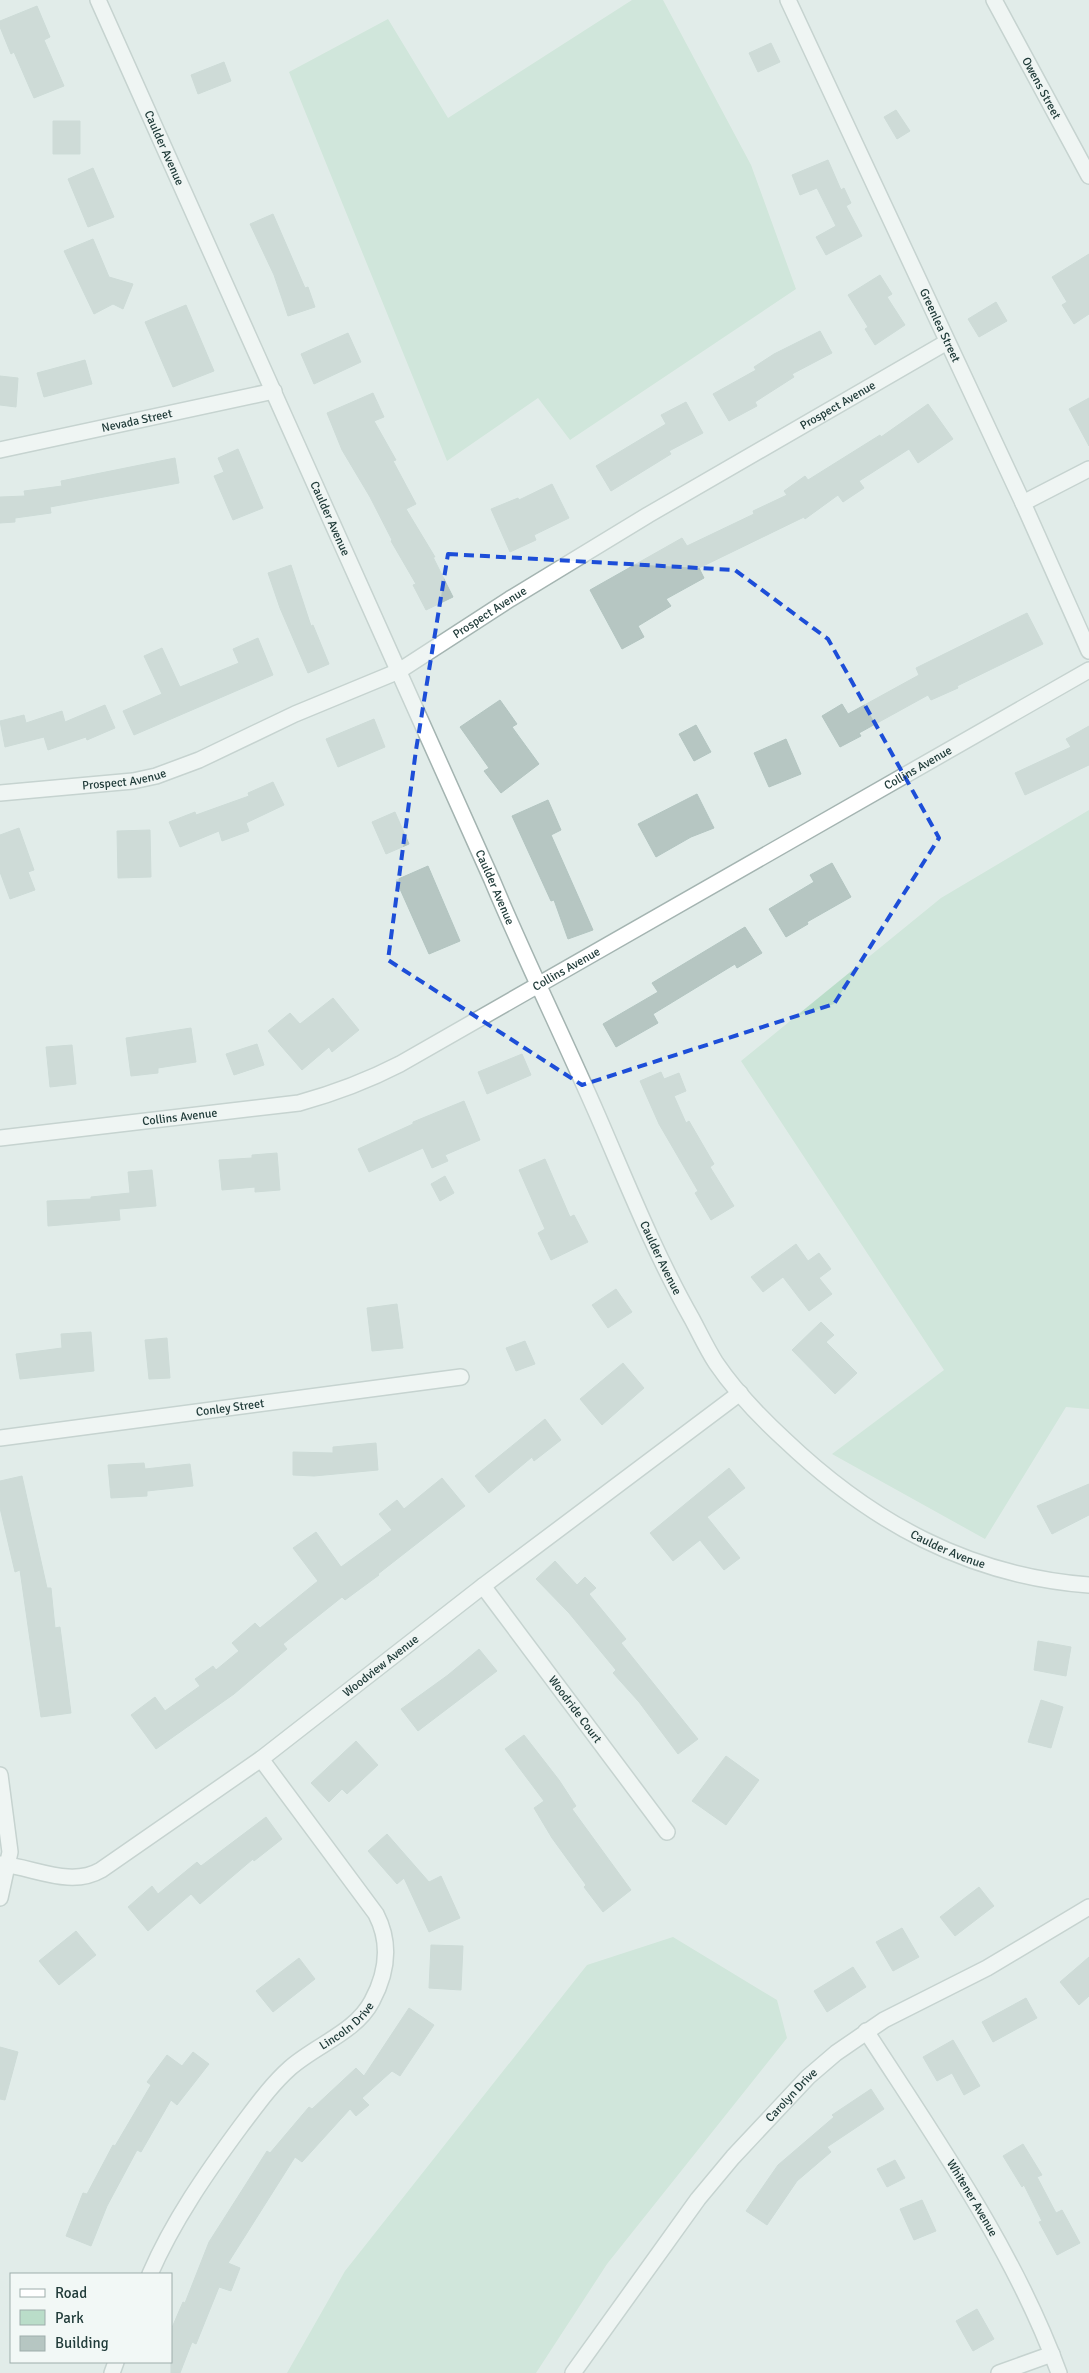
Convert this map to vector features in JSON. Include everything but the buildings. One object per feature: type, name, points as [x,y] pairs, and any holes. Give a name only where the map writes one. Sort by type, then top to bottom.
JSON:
[{"type":"street","name":"Caulder Avenue","points":[[98,0],[679,1296],[716,1363],[740,1393],[805,1459],[841,1489],[893,1524],[938,1548],[971,1562],[1041,1579],[1089,1585]]},
{"type":"street","name":"Greenlea Street","points":[[788,0],[1023,503],[1089,651]]},
{"type":"street","name":"Owens Street","points":[[994,0],[1089,176]]},
{"type":"street","name":"Prospect Avenue","points":[[0,793],[134,781],[156,776],[199,760],[295,714],[399,671],[648,515],[947,342]]},
{"type":"street","name":"Nevada Street","points":[[0,450],[274,391]]},
{"type":"street","points":[[1023,503],[1089,469]]},
{"type":"street","name":"Collins Avenue","points":[[0,1138],[299,1103],[334,1094],[368,1081],[1089,670]]},
{"type":"street","name":"Conley Street","points":[[0,1438],[461,1378]]},
{"type":"street","name":"Woodview Avenue","points":[[4,1865],[72,1879],[92,1875],[261,1759],[483,1586],[740,1393]]},
{"type":"street","name":"Woodride Court","points":[[483,1586],[667,1832]]},
{"type":"street","name":"Lincoln Drive","points":[[151,2273],[180,2216],[227,2145],[268,2090],[298,2062],[358,2019],[371,2003],[380,1985],[385,1966],[386,1945],[382,1926],[376,1914],[261,1759]]},
{"type":"street","points":[[0,1775],[7,1820],[0,1898]]},
{"type":"street","name":"Carolyn Drive","points":[[573,2373],[665,2243],[733,2157],[808,2077],[866,2031],[987,1968],[1089,1906]]},
{"type":"street","name":"Whitener Avenue","points":[[866,2031],[999,2243],[1028,2297],[1059,2373]]},
{"type":"street","points":[[999,2373],[1052,2354]]},
{"type":"highlighted area","points":[[448,554],[735,570],[828,639],[939,838],[834,1004],[582,1085],[388,960],[416,750]]},
{"type":"green space","points":[[632,0],[663,0],[751,165],[796,289],[570,440],[538,398],[447,461],[289,72],[388,19],[448,118]]},
{"type":"green space","points":[[1089,810],[1089,1409],[1066,1407],[985,1539],[832,1454],[944,1370],[741,1061],[941,898]]},
{"type":"green space","points":[[673,1937],[777,2000],[787,2038],[607,2264],[536,2373],[287,2373],[345,2271],[587,1965]]}]
